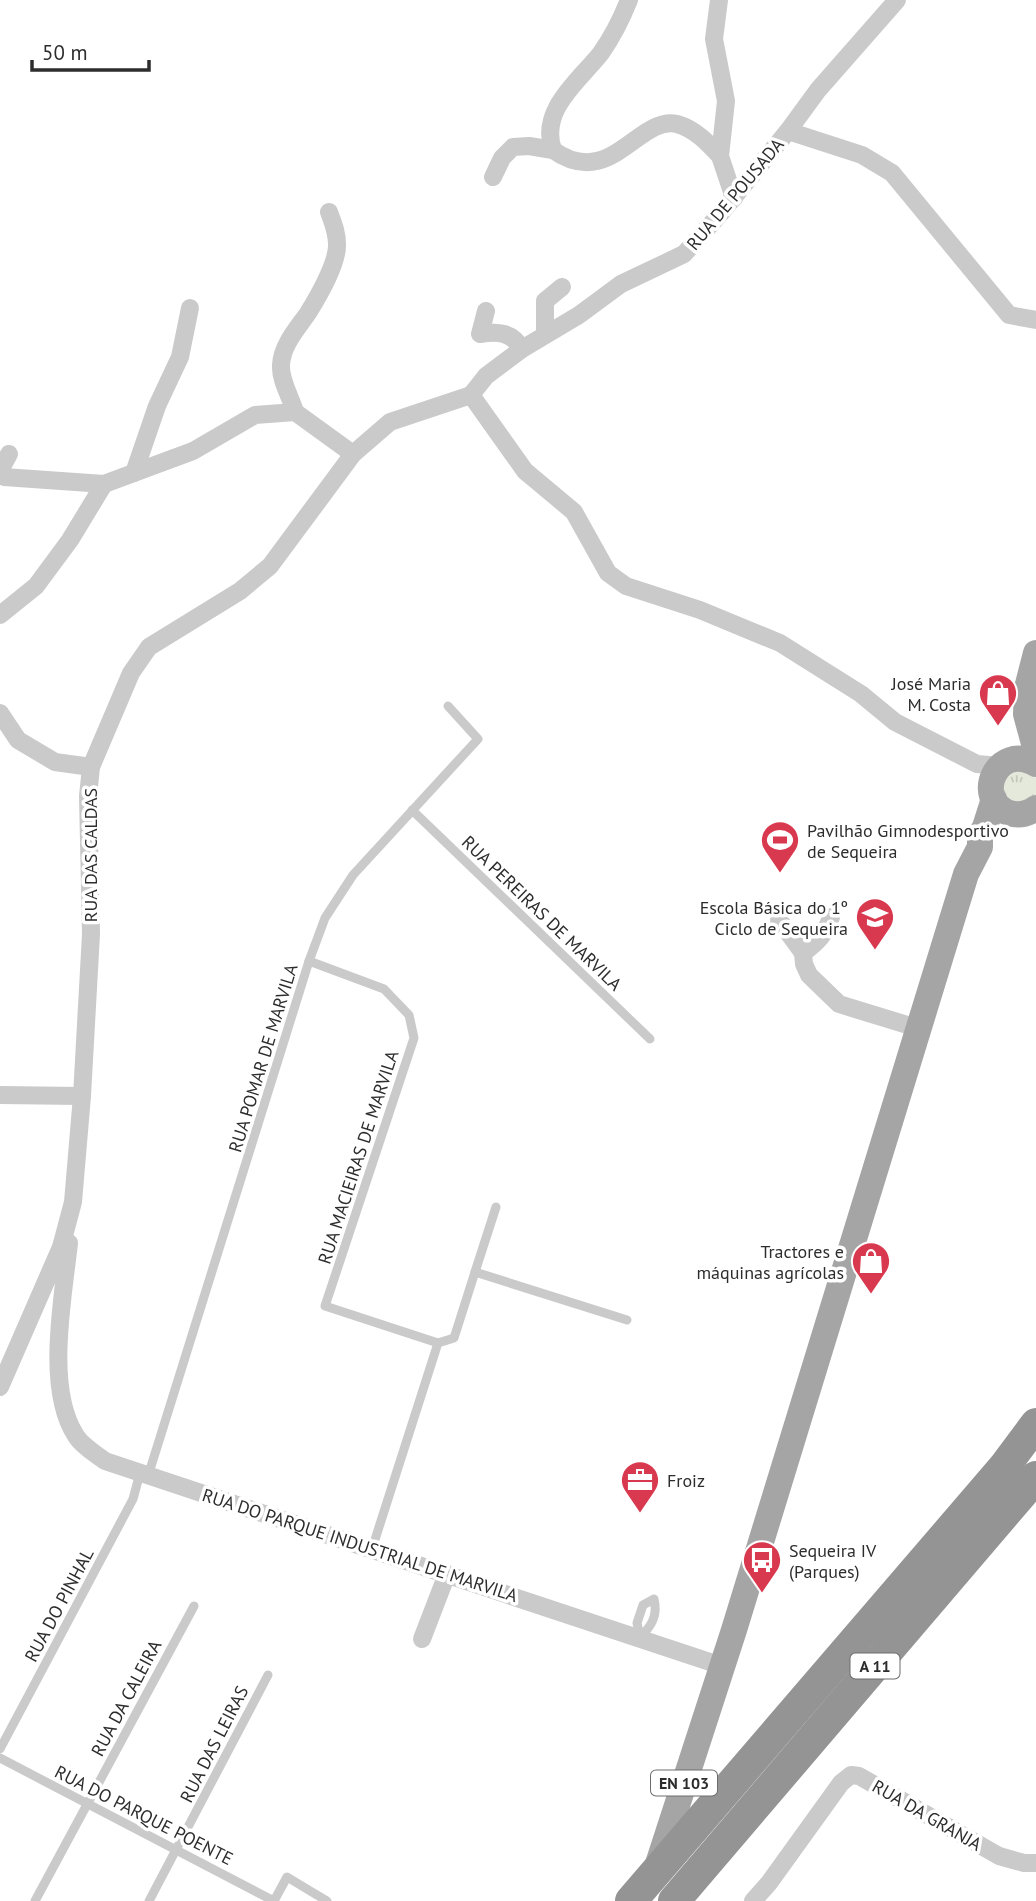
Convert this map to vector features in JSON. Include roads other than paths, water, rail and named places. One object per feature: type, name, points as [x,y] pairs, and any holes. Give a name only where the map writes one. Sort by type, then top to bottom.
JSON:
[{"type":"highway","name":"A 11","points":[[631,1901],[1003,1468],[1036,1424]]},
{"type":"highway","name":"A 11","points":[[674,1901],[1036,1477]]},
{"type":"main road","name":"EN 103","points":[[1036,653],[1027,688],[1026,713],[1036,751]]},
{"type":"main road","name":"EN 103","points":[[980,847],[994,774],[1026,713]]},
{"type":"main road","points":[[994,774],[1025,759],[1036,764]]},
{"type":"main road","name":"EN 103","points":[[994,774],[1007,812],[1028,811]]},
{"type":"main road","name":"EN 103","points":[[646,1901],[722,1666],[965,874],[980,847],[1028,811]]},
{"type":"street","points":[[553,150],[549,138],[552,120],[565,91],[599,55],[618,27],[629,0]]},
{"type":"street","points":[[719,0],[714,39],[726,101],[720,156],[734,198]]},
{"type":"street","name":"RUA DE POUSADA","points":[[471,396],[486,376],[522,349],[579,315],[621,284],[684,254],[734,198],[818,90],[897,0]]},
{"type":"street","points":[[493,177],[502,158],[513,147],[529,146],[553,150],[575,162],[592,163],[656,128],[674,123],[691,130],[720,156]]},
{"type":"street","points":[[788,131],[862,155],[892,173],[1009,315],[1036,320]]},
{"type":"street","points":[[329,212],[338,247],[319,294],[286,345],[281,362],[285,386],[295,412],[353,454]]},
{"type":"street","points":[[545,334],[545,301],[562,287]]},
{"type":"street","points":[[134,473],[157,406],[180,357],[190,308]]},
{"type":"street","points":[[486,311],[480,334],[501,332],[514,338],[522,349]]},
{"type":"street","points":[[471,396],[525,471],[574,512],[608,573],[616,581],[700,610],[780,643],[861,694],[895,722],[994,774]]},
{"type":"street","name":"RUA DAS CALDAS","points":[[59,1366],[82,1096],[91,934],[88,796],[91,767],[131,673],[149,647],[240,591],[270,566],[353,454],[390,422],[471,396]]},
{"type":"street","points":[[9,454],[1,473],[4,477],[104,484],[193,452],[255,415],[295,412]]},
{"type":"street","points":[[0,615],[36,586],[70,540],[104,484]]},
{"type":"street","points":[[0,713],[18,740],[55,762],[91,767]]},
{"type":"street","points":[[803,953],[825,935],[831,917]]},
{"type":"street","points":[[779,920],[803,953],[809,975],[839,1004],[917,1028]]},
{"type":"street","points":[[0,1095],[82,1096]]},
{"type":"street","name":"RUA DAS CALDAS","points":[[0,1387],[61,1247],[73,1202]]},
{"type":"street","points":[[63,1308],[41,1296],[53,1283],[65,1287]]},
{"type":"street","name":"RUA DO PARQUE INDUSTRIAL DE MARVILA","points":[[59,1366],[62,1407],[77,1438],[105,1461],[722,1666]]},
{"type":"street","points":[[422,1639],[447,1574]]},
{"type":"street","name":"RUA DA GRANJA","points":[[753,1901],[841,1783],[851,1775],[859,1776],[999,1856],[1024,1863],[1036,1863]]},
{"type":"lane","name":"RUA POMAR DE MARVILA","points":[[144,1474],[325,918],[353,875],[478,738],[448,706]]},
{"type":"lane","name":"RUA PEREIRAS DE MARVILA","points":[[412,810],[649,1038]]},
{"type":"lane","name":"RUA MACIEIRAS DE MARVILA","points":[[309,961],[384,989],[409,1015],[414,1038],[325,1306],[438,1343]]},
{"type":"lane","points":[[372,1549],[438,1343],[454,1338],[496,1207]]},
{"type":"lane","points":[[475,1272],[627,1320]]},
{"type":"lane","name":"RUA DO PINHAL","points":[[0,1749],[144,1474]]},
{"type":"lane","name":"RUA DA CALEIRA","points":[[35,1901],[194,1606]]},
{"type":"lane","name":"RUA DAS LEIRAS","points":[[149,1901],[268,1675]]},
{"type":"lane","name":"RUA DO PARQUE POENTE","points":[[0,1758],[274,1901],[287,1877],[327,1901]]},
{"type":"place","name":"José Maria M. Costa","points":[[998,727]]},
{"type":"place","name":"Pavilhão Gimnodesportivo de Sequeira","points":[[780,874]]},
{"type":"place","name":"Escola Básica do 1º Ciclo de Sequeira","points":[[875,951]]},
{"type":"place","name":"Tractores e máquinas agrícolas","points":[[871,1295]]},
{"type":"place","name":"Froiz","points":[[640,1514]]},
{"type":"place","name":"Sequeira IV (Parques)","points":[[762,1594]]}]
